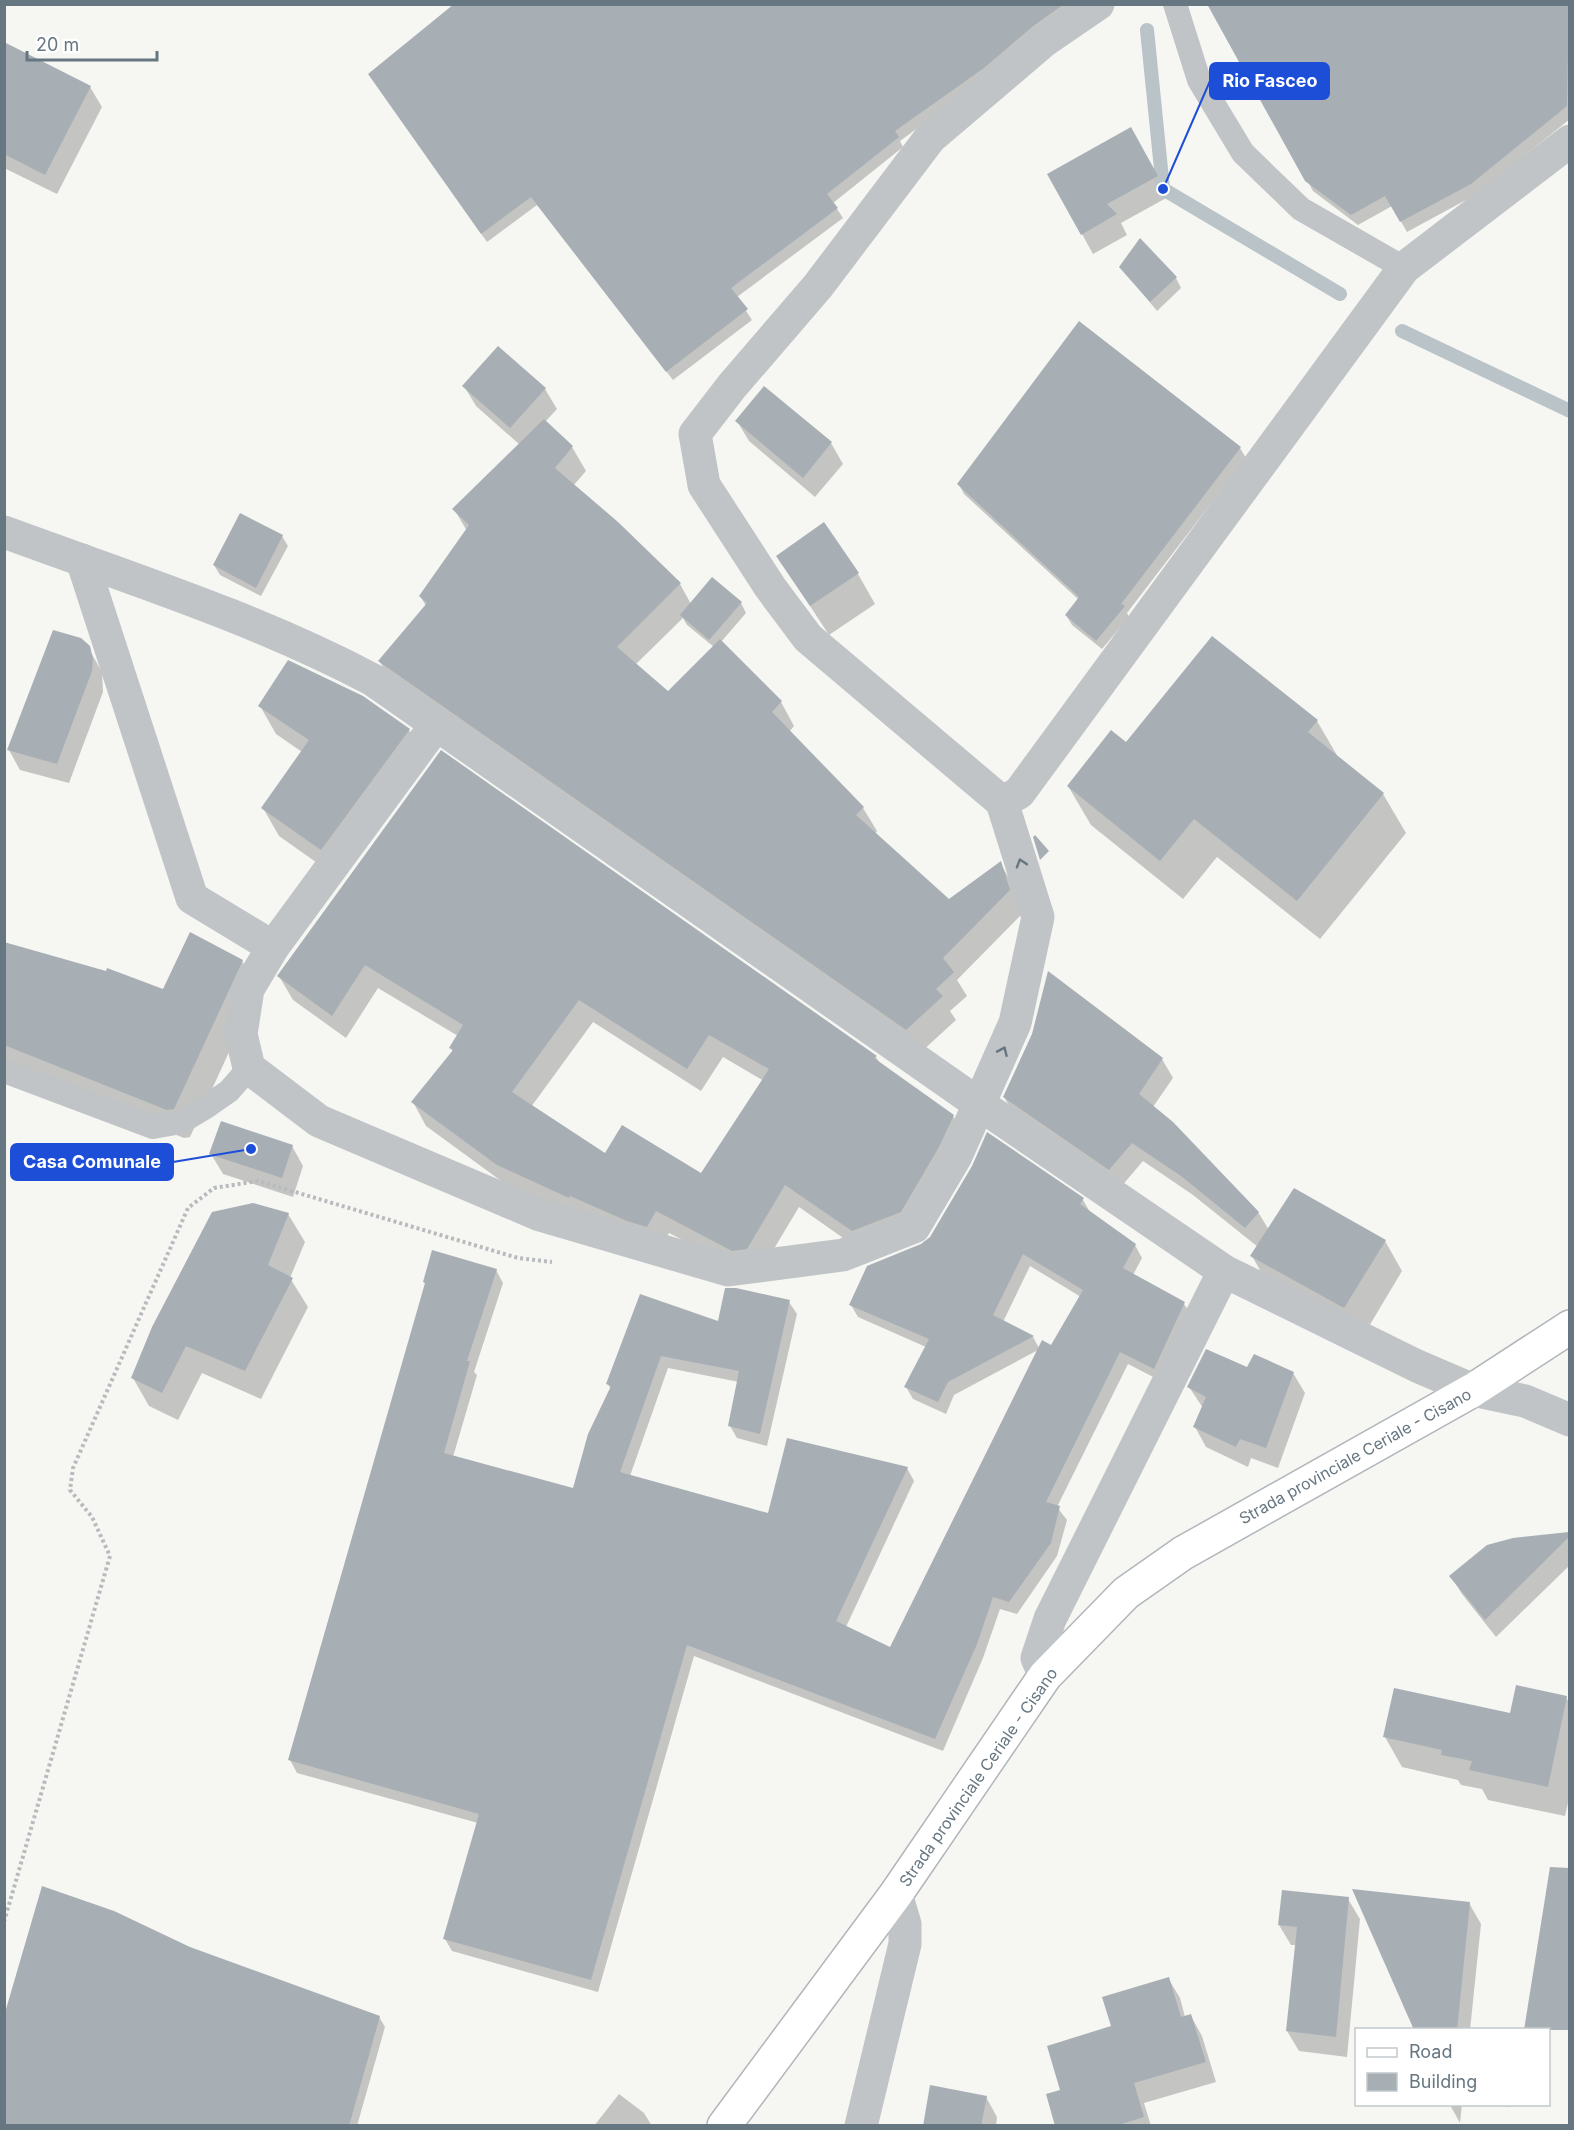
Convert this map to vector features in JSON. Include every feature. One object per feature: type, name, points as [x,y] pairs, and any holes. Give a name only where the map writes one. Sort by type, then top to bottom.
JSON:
[{"type":"main road","name":"Strada provinciale Ceriale - Cisano","points":[[724,2126],[896,1894],[1045,1676],[1125,1593],[1183,1552],[1473,1390],[1569,1326]]},
{"type":"street","points":[[436,725],[273,947],[248,989],[241,1034],[249,1068],[319,1121],[530,1210],[729,1270],[843,1255],[914,1227],[956,1155],[1015,1023],[1038,917],[1002,802],[808,638],[770,586],[704,485],[695,434],[732,386],[818,286],[930,138],[1044,41],[1098,4]]},
{"type":"street","points":[[1002,802],[1019,793],[1404,268],[1569,141]]},
{"type":"street","points":[[4,532],[311,647],[373,680],[979,1104],[1224,1271],[1417,1366],[1473,1390],[1525,1401],[1569,1420]]},
{"type":"street","points":[[82,560],[192,898],[273,947]]},
{"type":"street","points":[[1045,1676],[1037,1658],[1050,1619],[1224,1271]]},
{"type":"street","points":[[861,2126],[905,1944],[904,1924],[896,1894]]},
{"type":"lane","points":[[1175,4],[1199,80],[1243,153],[1301,209],[1404,268]]},
{"type":"lane","points":[[4,1071],[153,1127],[181,1122],[206,1107],[229,1091],[249,1068]]},
{"type":"path","points":[[4,1922],[110,1556],[93,1517],[70,1490],[73,1468],[188,1208],[214,1188],[258,1181],[518,1258],[561,1264]]},
{"type":"building","points":[[454,4],[1064,4],[1032,27],[984,68],[895,131],[899,137],[827,194],[838,208],[731,288],[748,309],[666,372],[531,197],[481,234],[368,74]]},
{"type":"building","points":[[1207,4],[1569,4],[1567,106],[1471,184],[1400,222],[1385,196],[1351,215],[1305,181]]},
{"type":"building","points":[[4,42],[91,86],[45,175],[4,154]]},
{"type":"building","points":[[1131,127],[1158,176],[1107,204],[1117,214],[1081,235],[1047,174]]},
{"type":"building","points":[[1140,238],[1177,277],[1150,302],[1119,267]]},
{"type":"building","points":[[1079,321],[1241,447],[1121,604],[1125,606],[1096,641],[1065,615],[1079,597],[957,484]]},
{"type":"building","points":[[498,346],[546,388],[510,428],[462,386]]},
{"type":"building","points":[[764,386],[832,442],[803,478],[735,421]]},
{"type":"building","points":[[544,419],[573,446],[555,468],[618,522],[681,583],[617,647],[668,691],[720,639],[782,701],[772,712],[864,807],[856,815],[949,899],[1001,861],[1010,890],[943,958],[954,972],[936,989],[943,996],[906,1030],[378,661],[427,603],[419,596],[469,525],[452,509]]},
{"type":"building","points":[[240,513],[283,535],[256,588],[213,565]]},
{"type":"building","points":[[824,522],[859,573],[810,606],[776,556]]},
{"type":"building","points":[[712,577],[742,602],[709,640],[680,615]]},
{"type":"building","points":[[53,630],[81,638],[90,646],[93,659],[92,671],[57,764],[7,750]]},
{"type":"building","points":[[1212,636],[1318,720],[1308,732],[1384,793],[1297,901],[1194,819],[1160,861],[1067,786],[1111,730],[1126,742]]},
{"type":"building","points":[[288,660],[363,696],[410,729],[321,850],[261,808],[309,740],[258,706]]},
{"type":"building","points":[[441,750],[877,1056],[874,1058],[954,1115],[939,1147],[901,1212],[852,1231],[785,1185],[747,1249],[732,1251],[656,1211],[647,1227],[627,1221],[570,1196],[569,1198],[497,1165],[411,1102],[453,1050],[449,1048],[463,1025],[365,965],[332,1016],[277,976]],"holes":[[[579,1000],[687,1069],[709,1035],[769,1069],[701,1173],[622,1125],[605,1153],[512,1092]]]},
{"type":"building","points":[[1035,835],[1049,851],[1040,860],[1033,837]]},
{"type":"building","points":[[190,932],[243,960],[174,1109],[167,1110],[4,1045],[4,942],[106,971],[107,968],[163,989]]},
{"type":"building","points":[[1048,971],[1163,1058],[1139,1094],[1173,1122],[1259,1212],[1245,1228],[1181,1176],[1132,1143],[1109,1170],[1003,1097],[1032,1034]]},
{"type":"building","points":[[221,1121],[293,1145],[282,1178],[209,1154]]},
{"type":"building","points":[[987,1132],[1084,1198],[1080,1204],[1136,1244],[1123,1268],[1185,1302],[1154,1369],[1120,1352],[1046,1502],[1060,1506],[1051,1543],[1009,1602],[993,1597],[977,1644],[935,1739],[687,1645],[591,1980],[443,1939],[479,1814],[288,1760],[425,1283],[423,1282],[432,1250],[497,1269],[467,1361],[470,1361],[444,1453],[573,1488],[588,1434],[611,1386],[606,1384],[640,1294],[718,1321],[725,1288],[736,1288],[790,1300],[760,1434],[728,1426],[739,1371],[661,1356],[620,1472],[768,1513],[787,1438],[908,1467],[836,1621],[890,1647],[1042,1340],[1051,1345],[1083,1290],[1023,1254],[993,1315],[1034,1336],[948,1382],[938,1402],[904,1387],[929,1339],[849,1305],[867,1266],[921,1244],[930,1237],[972,1166]]},
{"type":"building","points":[[1294,1188],[1386,1240],[1344,1308],[1250,1256]]},
{"type":"building","points":[[253,1203],[289,1213],[268,1265],[293,1278],[245,1371],[186,1346],[162,1393],[131,1378],[152,1327],[212,1212]]},
{"type":"building","points":[[1206,1349],[1247,1367],[1254,1354],[1294,1372],[1266,1448],[1240,1439],[1236,1447],[1193,1427],[1206,1397],[1187,1387]]},
{"type":"building","points":[[1569,1532],[1569,1537],[1485,1620],[1449,1576],[1487,1545],[1513,1538]]},
{"type":"building","points":[[1516,1685],[1567,1696],[1548,1787],[1469,1770],[1472,1761],[1441,1755],[1442,1750],[1383,1737],[1394,1688],[1510,1713]]},
{"type":"building","points":[[1550,1867],[1569,1868],[1569,2030],[1524,2028]]},
{"type":"building","points":[[42,1886],[114,1911],[190,1947],[380,2016],[349,2126],[4,2126],[4,2016]]},
{"type":"building","points":[[1352,1889],[1470,1902],[1457,2028],[1413,2028]]},
{"type":"building","points":[[1282,1890],[1349,1897],[1336,2037],[1286,2031],[1297,1927],[1278,1925]]},
{"type":"building","points":[[1169,1977],[1181,2017],[1191,2014],[1206,2062],[1134,2083],[1144,2117],[1115,2126],[1055,2126],[1046,2094],[1060,2090],[1047,2046],[1111,2026],[1102,1997]]},
{"type":"building","points":[[930,2085],[987,2096],[981,2126],[923,2126]]},
{"type":"waterway","points":[[1147,30],[1163,189],[1340,294]]},
{"type":"waterway","points":[[1402,331],[1570,411]]},
{"type":"place","name":"Rio Fasceo","points":[[1163,189]]},
{"type":"place","name":"Casa Comunale","points":[[251,1149]]}]
